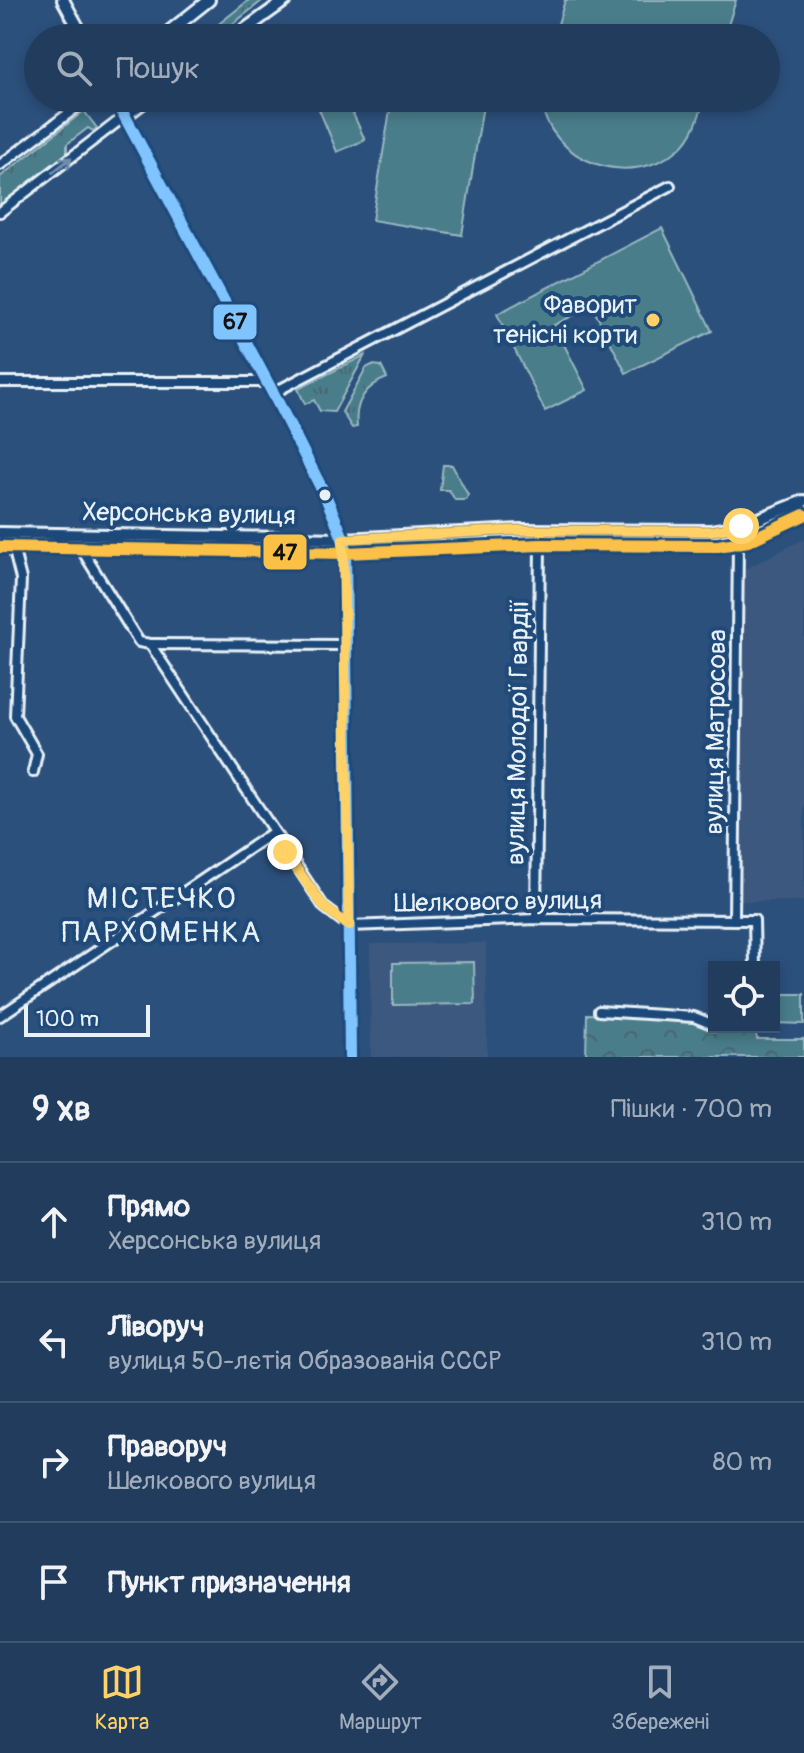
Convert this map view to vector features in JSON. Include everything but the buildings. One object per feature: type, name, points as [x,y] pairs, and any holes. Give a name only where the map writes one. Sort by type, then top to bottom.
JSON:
[{"type":"street","points":[[63,0],[76,24]]},
{"type":"street","points":[[179,24],[209,0]]},
{"type":"street","points":[[253,24],[286,0]]},
{"type":"street","points":[[0,165],[70,112]]},
{"type":"street","points":[[123,112],[270,387],[343,539],[350,1057]]},
{"type":"street","points":[[0,212],[130,112]]},
{"type":"street","points":[[0,382],[270,387],[670,186]]},
{"type":"street","name":"Херсонська вулиця","points":[[0,533],[343,539],[520,530],[711,531],[741,526],[804,501]]},
{"type":"street","name":"Херсонська вулиця","points":[[0,547],[345,553],[540,545],[738,544],[804,515]]},
{"type":"street","name":"вулиця Матросова","points":[[734,920],[738,544]]},
{"type":"street","name":"вулиця Молодої Гвардії","points":[[536,919],[540,545]]},
{"type":"street","points":[[13,547],[21,579],[15,716],[37,754],[33,772]]},
{"type":"street","points":[[80,547],[139,642],[346,645]]},
{"type":"street","points":[[150,644],[272,833],[324,907],[349,926]]},
{"type":"street","points":[[0,1016],[272,833]]},
{"type":"street","name":"Шелкового вулиця","points":[[349,926],[536,919],[754,920],[755,961]]},
{"type":"street","points":[[599,1011],[694,1017],[708,1023]]},
{"type":"shaded area","points":[[804,539],[804,901],[741,901],[743,570]]},
{"type":"shaded area","points":[[486,943],[487,1057],[371,1057],[370,944]]},
{"type":"green space","points":[[249,0],[263,0],[233,24],[219,24]]},
{"type":"green space","points":[[565,0],[736,0],[728,24],[558,24]]},
{"type":"green space","points":[[83,112],[97,128],[93,131],[88,128],[67,144],[67,154],[0,206],[0,177]]},
{"type":"green space","points":[[320,112],[352,112],[365,140],[337,152]]},
{"type":"green space","points":[[390,112],[482,112],[462,235],[372,220]]},
{"type":"green space","points":[[544,112],[700,112],[693,131],[680,148],[660,161],[639,167],[617,168],[595,164],[575,154],[559,139]]},
{"type":"green space","name":"Фаворит тенісні корти","points":[[662,228],[712,331],[626,373],[592,306],[554,325],[587,390],[545,411],[497,314]]},
{"type":"green space","points":[[365,355],[334,412],[320,411],[314,400],[305,404],[298,389]]},
{"type":"green space","points":[[381,366],[387,378],[363,396],[357,410],[357,427],[352,428],[342,412],[366,368]]},
{"type":"green space","points":[[443,465],[452,465],[468,495],[466,500],[455,500],[449,490],[440,490]]},
{"type":"green space","points":[[474,962],[475,1004],[393,1005],[393,963]]},
{"type":"green space","points":[[780,994],[804,994],[804,1024],[780,1023]]},
{"type":"green space","points":[[587,1014],[695,1018],[708,1026],[708,1033],[756,1033],[757,1039],[804,1039],[804,1057],[586,1057]]},
{"type":"transit line","name":"67","points":[[122,112],[273,393],[326,497],[345,543],[350,1057]]},
{"type":"transit line","name":"47","points":[[0,547],[345,553],[540,545],[718,546],[748,541],[804,515]]},
{"type":"place","name":"Фаворит тенісні корти","points":[[653,320]]},
{"type":"district","name":"МІСТЕЧКО ПАРХОМЕНКА","points":[[162,915]]},
{"type":"route","points":[[285,852],[324,907],[349,926],[343,539],[520,530],[711,531],[741,526]]}]
